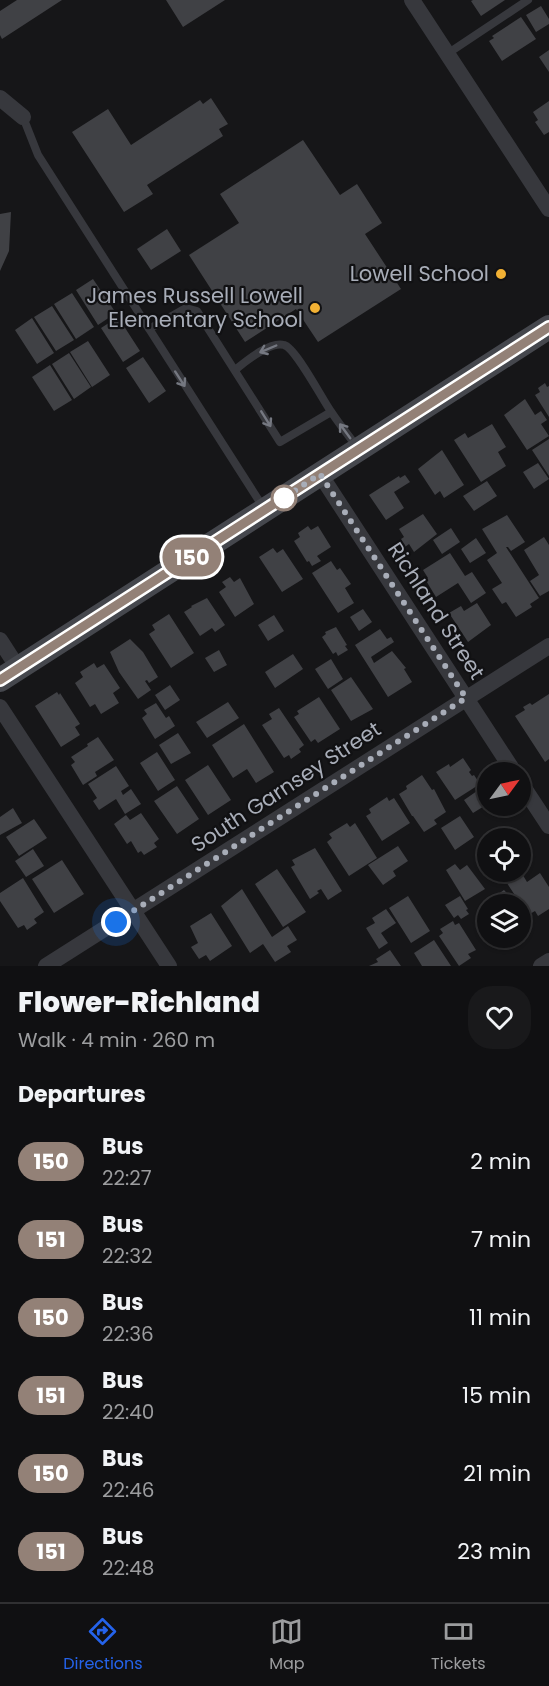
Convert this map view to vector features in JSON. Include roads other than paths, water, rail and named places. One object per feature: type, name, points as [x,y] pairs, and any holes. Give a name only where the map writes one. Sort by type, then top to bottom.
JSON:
[{"type":"street","points":[[412,0],[549,209]]},
{"type":"street","points":[[0,98],[24,117]]},
{"type":"street","points":[[0,640],[9,674],[549,327]]},
{"type":"street","name":"Richland Street","points":[[320,474],[508,762]]},
{"type":"street","name":"South Garnsey Street","points":[[46,966],[549,646]]},
{"type":"street","points":[[0,707],[169,966]]},
{"type":"street","points":[[531,799],[549,826]]},
{"type":"street","points":[[541,966],[549,961]]},
{"type":"lane","points":[[447,54],[528,0]]},
{"type":"lane","points":[[24,117],[38,155],[265,510]]},
{"type":"lane","points":[[149,329],[186,308],[197,311],[280,442],[332,412]]},
{"type":"lane","points":[[235,370],[253,356],[274,345],[285,345],[301,363],[359,450]]},
{"type":"place","name":"Lowell School","points":[[501,274]]},
{"type":"place","name":"James Russell Lowell Elementary School","points":[[315,308]]}]
